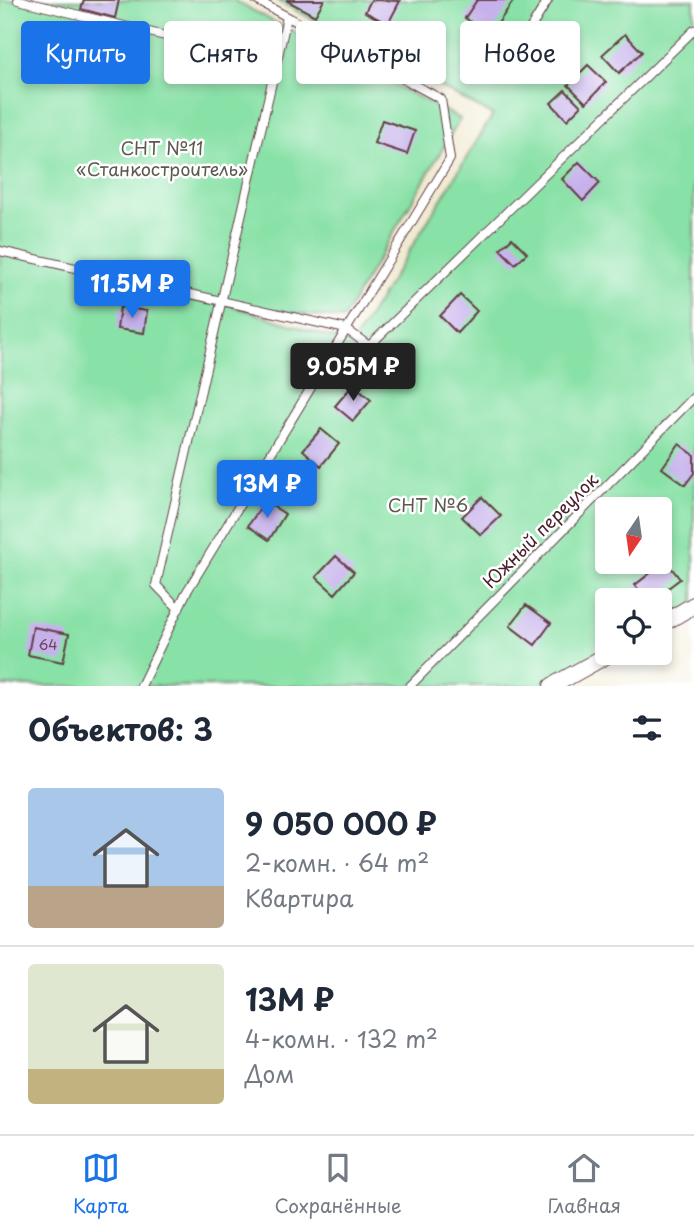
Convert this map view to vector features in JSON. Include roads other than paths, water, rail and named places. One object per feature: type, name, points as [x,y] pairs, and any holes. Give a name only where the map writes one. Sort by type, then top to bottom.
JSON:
[{"type":"street","points":[[672,618],[694,605]]},
{"type":"street","points":[[552,686],[595,662]]},
{"type":"lane","points":[[18,0],[164,36]]},
{"type":"lane","points":[[141,686],[179,609],[450,159],[441,99],[256,0]]},
{"type":"lane","points":[[535,21],[548,0]]},
{"type":"lane","points":[[282,37],[287,16]]},
{"type":"lane","points":[[0,251],[346,329],[369,346],[694,30]]},
{"type":"lane","points":[[179,609],[156,585],[271,84]]},
{"type":"lane","name":"Южный переулок","points":[[410,686],[694,397]]},
{"type":"park label","name":"СНТ №11 «Станкостроитель»","points":[[162,159]]},
{"type":"park label","name":"СНТ №6","points":[[428,506]]}]
